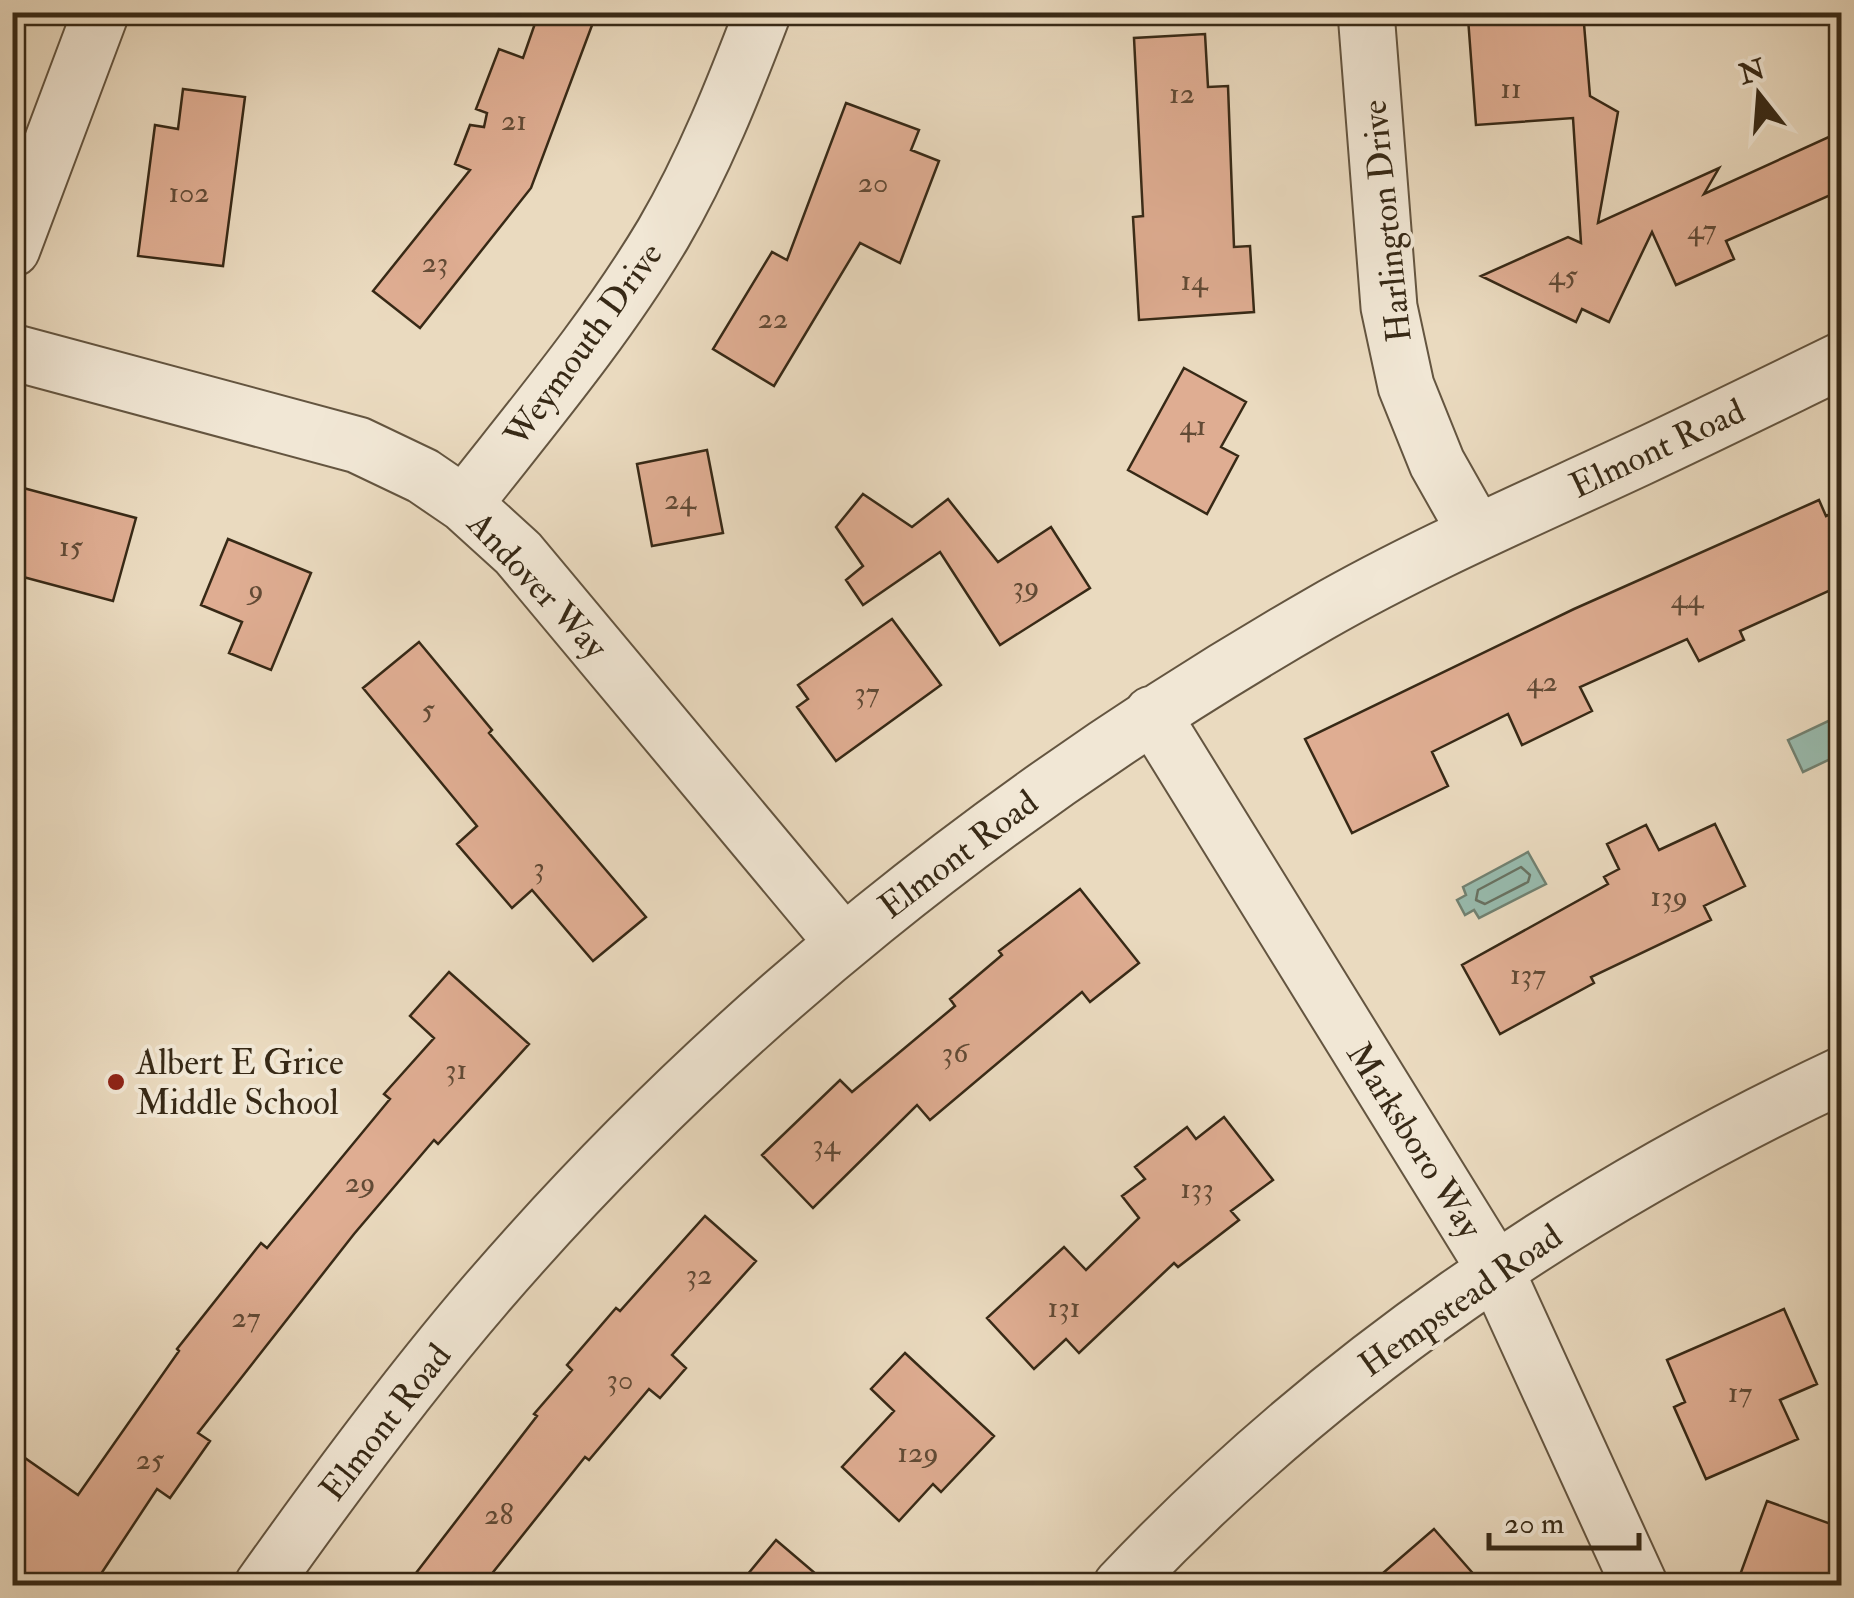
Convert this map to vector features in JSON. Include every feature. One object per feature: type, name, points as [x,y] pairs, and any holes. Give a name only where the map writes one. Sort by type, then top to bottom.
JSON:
[{"type":"street","points":[[12,249],[101,12]]},
{"type":"street","name":"Weymouth Drive","points":[[464,504],[593,342],[664,233],[723,116],[763,12]]},
{"type":"street","name":"Harlington Drive","points":[[1366,12],[1389,307],[1402,370],[1437,462],[1476,532]]},
{"type":"street","name":"Andover Way","points":[[12,352],[358,445],[423,476],[464,504],[518,553],[843,942]]},
{"type":"street","name":"Elmont Road","points":[[262,1586],[349,1464],[485,1295],[594,1175],[750,1023],[843,942],[1002,817],[1152,714],[1322,612],[1476,532],[1842,360]]},
{"type":"street","name":"Marksboro Way","points":[[1152,714],[1495,1269],[1640,1586]]},
{"type":"street","name":"Hempstead Road","points":[[1121,1586],[1160,1544],[1283,1431],[1413,1327],[1621,1189],[1767,1110],[1842,1075]]},
{"type":"water","points":[[1841,715],[1841,754],[1803,772],[1788,740]]},
{"type":"water","points":[[1528,852],[1546,884],[1479,918],[1474,910],[1465,915],[1457,900],[1466,895],[1463,887]]},
{"type":"building","points":[[539,12],[597,12],[531,188],[420,328],[373,291],[470,170],[455,164],[470,125],[484,127],[487,113],[476,109],[499,49],[523,58]]},
{"type":"building","points":[[1583,12],[1590,96],[1618,112],[1598,223],[1719,168],[1704,194],[1842,131],[1842,190],[1726,241],[1734,259],[1676,285],[1652,232],[1609,322],[1582,309],[1576,322],[1481,276],[1568,237],[1581,243],[1573,118],[1476,125],[1468,18]]},
{"type":"building","points":[[1205,34],[1208,87],[1228,86],[1234,247],[1250,246],[1254,312],[1139,320],[1133,217],[1143,216],[1134,38]]},
{"type":"building","points":[[183,89],[245,97],[223,266],[138,256],[155,125],[178,129]]},
{"type":"building","points":[[846,103],[919,130],[911,150],[939,161],[900,263],[860,243],[774,386],[713,349],[772,252],[787,260]]},
{"type":"building","points":[[1184,368],[1246,402],[1221,447],[1238,456],[1207,514],[1128,470]]},
{"type":"building","points":[[707,450],[723,533],[652,546],[637,464]]},
{"type":"building","points":[[12,485],[136,518],[113,601],[12,574]]},
{"type":"building","points":[[863,494],[912,527],[948,499],[998,562],[1051,527],[1090,588],[1000,645],[940,552],[863,605],[846,580],[863,566],[836,527]]},
{"type":"building","points":[[1819,500],[1826,516],[1842,509],[1842,585],[1740,631],[1744,640],[1699,661],[1687,639],[1580,687],[1592,711],[1522,745],[1508,714],[1432,752],[1448,786],[1352,833],[1305,739],[1574,609]]},
{"type":"building","points":[[228,539],[311,573],[271,670],[229,653],[242,622],[201,605]]},
{"type":"building","points":[[892,619],[941,685],[836,761],[797,707],[808,699],[798,685]]},
{"type":"building","points":[[419,642],[492,730],[489,733],[646,917],[593,961],[532,890],[512,908],[457,844],[477,826],[363,688]]},
{"type":"building","points":[[1715,824],[1745,886],[1704,906],[1711,920],[1591,977],[1594,983],[1500,1034],[1462,965],[1608,884],[1604,877],[1619,869],[1607,844],[1646,825],[1659,850]]},
{"type":"building","points":[[1080,889],[1139,963],[1090,1002],[1082,992],[930,1120],[917,1105],[813,1208],[762,1155],[840,1080],[852,1092],[955,1006],[950,999],[1002,955],[999,951]]},
{"type":"building","points":[[449,972],[529,1044],[438,1144],[434,1140],[354,1234],[198,1433],[210,1441],[170,1498],[157,1489],[93,1586],[12,1586],[12,1449],[78,1495],[177,1349],[261,1243],[267,1248],[390,1099],[384,1094],[434,1038],[410,1016]]},
{"type":"building","points":[[1224,1117],[1273,1180],[1231,1211],[1239,1220],[1178,1267],[1174,1263],[1079,1353],[1066,1339],[1034,1369],[987,1318],[1064,1247],[1086,1270],[1139,1218],[1122,1196],[1145,1179],[1135,1167],[1187,1127],[1196,1139]]},
{"type":"building","points":[[705,1216],[756,1261],[672,1355],[686,1368],[660,1398],[649,1389],[589,1460],[585,1457],[482,1586],[406,1586],[537,1416],[534,1414],[572,1370],[567,1365]]},
{"type":"building","points":[[1784,1309],[1817,1384],[1780,1400],[1798,1439],[1706,1479],[1674,1407],[1685,1402],[1667,1360]]},
{"type":"building","points":[[905,1353],[994,1436],[941,1492],[933,1484],[899,1521],[842,1467],[894,1411],[871,1389]]},
{"type":"building","points":[[1767,1501],[1842,1528],[1842,1586],[1736,1586]]},
{"type":"building","points":[[1434,1529],[1484,1586],[1368,1586]]},
{"type":"building","points":[[776,1540],[830,1586],[738,1586]]},
{"type":"place","name":"Albert E Grice Middle School","points":[[116,1082]]}]
